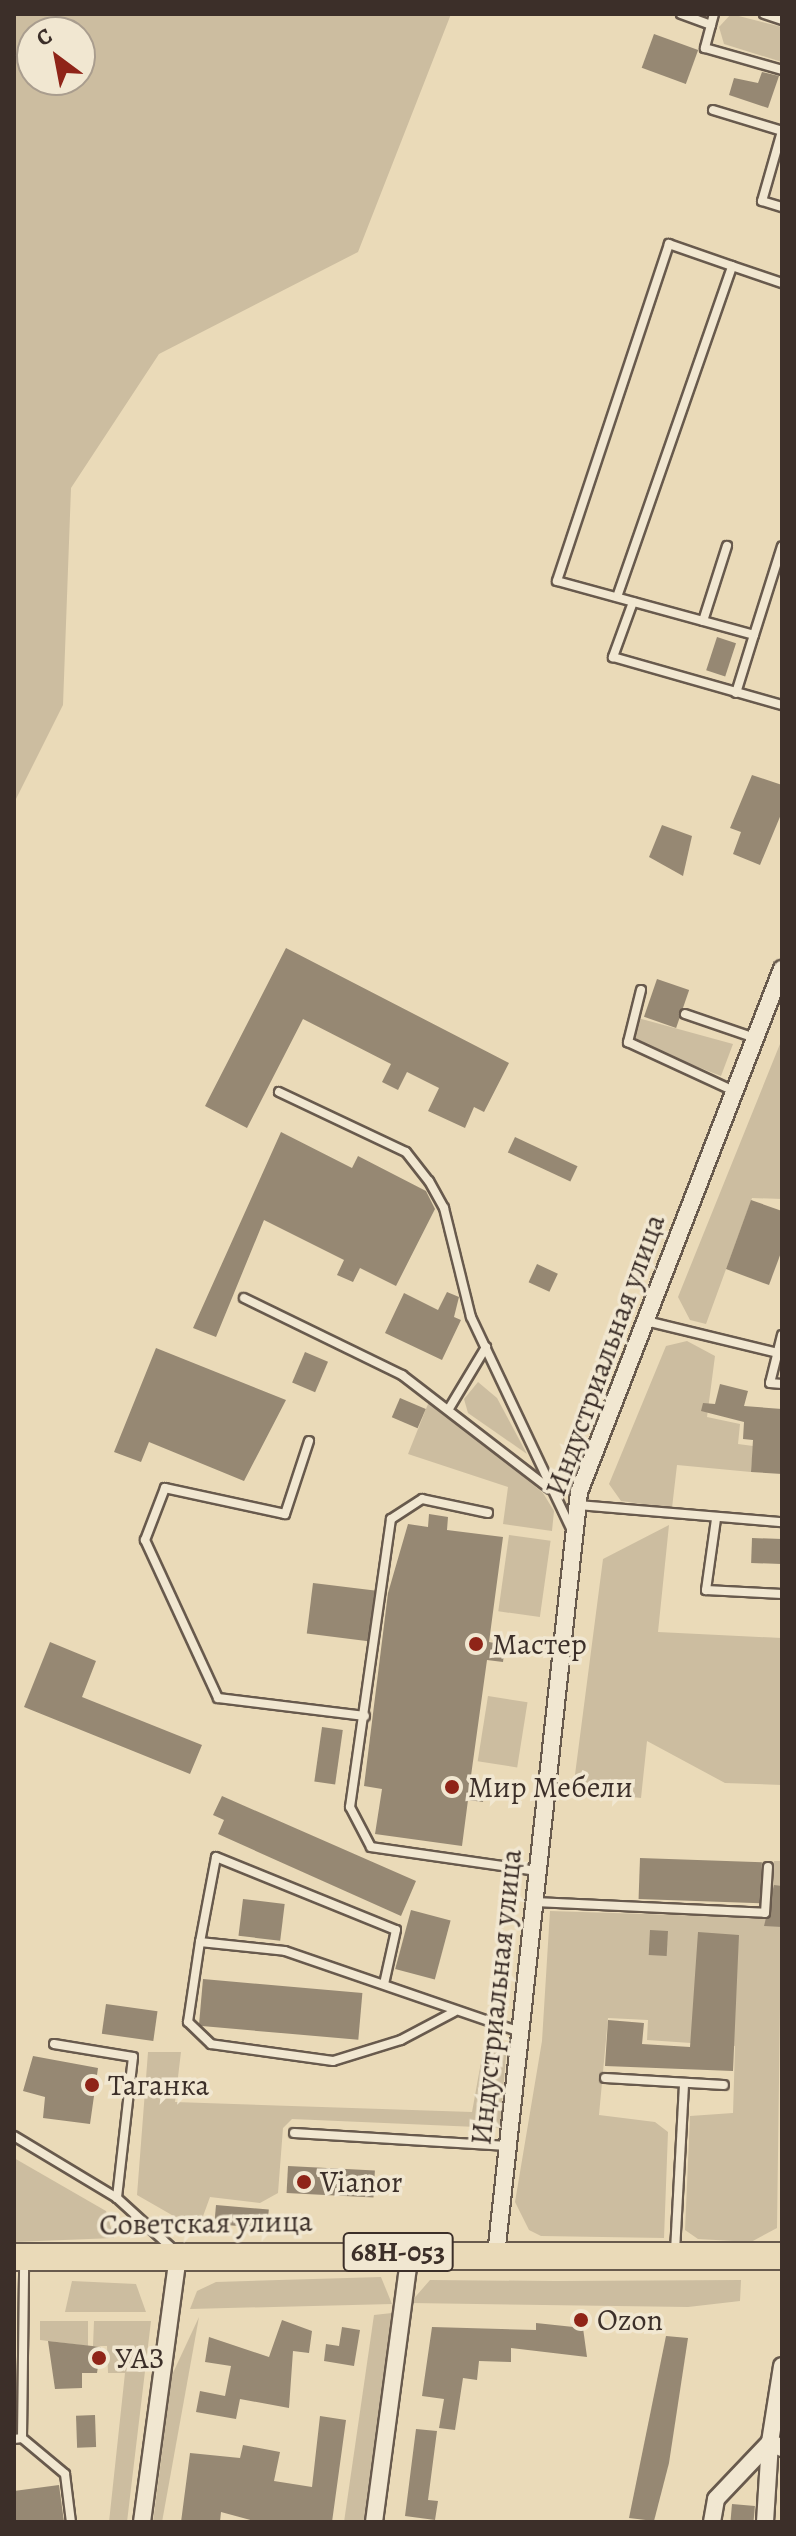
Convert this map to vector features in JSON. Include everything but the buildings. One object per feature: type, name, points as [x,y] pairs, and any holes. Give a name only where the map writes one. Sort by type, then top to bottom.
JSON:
[{"type":"main road","name":"Советская улица","points":[[19,2257],[410,2252],[782,2256]]},
{"type":"street","name":"Индустриальная улица","points":[[496,2255],[577,1505],[782,969]]},
{"type":"street","points":[[374,2522],[410,2252]]},
{"type":"street","points":[[142,2522],[178,2255]]},
{"type":"street","points":[[765,2522],[776,2445],[782,2366]]},
{"type":"street","points":[[712,2522],[716,2499],[776,2445]]},
{"type":"lane","points":[[681,14],[711,25]]},
{"type":"lane","points":[[714,14],[705,48],[782,70]]},
{"type":"lane","points":[[764,14],[782,20]]},
{"type":"lane","points":[[713,110],[782,131],[762,201],[782,207]]},
{"type":"lane","points":[[754,635],[557,581],[669,244],[782,283]]},
{"type":"lane","points":[[617,597],[732,266]]},
{"type":"lane","points":[[703,621],[727,546]]},
{"type":"lane","points":[[736,693],[782,546]]},
{"type":"lane","points":[[633,602],[613,657],[782,705]]},
{"type":"lane","points":[[641,990],[628,1042],[734,1091]]},
{"type":"lane","points":[[685,1014],[755,1038]]},
{"type":"lane","points":[[279,1092],[414,1161],[444,1208],[471,1317],[574,1535]]},
{"type":"lane","points":[[244,1298],[402,1375],[450,1407],[554,1492]]},
{"type":"lane","points":[[645,1321],[774,1352]]},
{"type":"lane","points":[[782,1335],[774,1352],[770,1383],[782,1384]]},
{"type":"lane","points":[[450,1407],[486,1347]]},
{"type":"lane","points":[[309,1441],[285,1514],[165,1488],[145,1540],[218,1698],[365,1716]]},
{"type":"lane","points":[[488,1513],[422,1499],[391,1519],[350,1807],[371,1847],[538,1871]]},
{"type":"lane","points":[[577,1505],[716,1519],[782,1522]]},
{"type":"lane","points":[[716,1519],[706,1590],[782,1594]]},
{"type":"lane","points":[[384,1984],[396,1930],[216,1857],[188,2022],[211,2044],[333,2061],[401,2040],[454,2012]]},
{"type":"lane","points":[[535,1902],[765,1913],[768,1867]]},
{"type":"lane","points":[[200,1942],[285,1951],[520,2033]]},
{"type":"lane","points":[[54,2044],[133,2057],[117,2198]]},
{"type":"lane","points":[[605,2078],[724,2085]]},
{"type":"lane","points":[[675,2256],[684,2083]]},
{"type":"lane","points":[[14,2128],[18,2138],[117,2198],[178,2255]]},
{"type":"lane","points":[[294,2133],[508,2146]]},
{"type":"lane","points":[[19,2257],[18,2438],[65,2474],[71,2522]]},
{"type":"shaded area","points":[[14,14],[451,14],[358,252],[159,354],[71,488],[63,705],[14,803]]},
{"type":"shaded area","points":[[731,14],[782,27],[782,62],[724,44],[719,27]]},
{"type":"shaded area","points":[[638,1018],[733,1044],[721,1076],[639,1044],[633,1031]]},
{"type":"shaded area","points":[[782,1039],[782,1199],[752,1198],[706,1324],[690,1320],[678,1297]]},
{"type":"shaded area","points":[[687,1341],[715,1356],[707,1417],[740,1424],[738,1444],[753,1446],[751,1472],[677,1465],[672,1508],[621,1501],[609,1484],[666,1346]]},
{"type":"shaded area","points":[[478,1382],[497,1398],[527,1454],[468,1413],[464,1399]]},
{"type":"shaded area","points":[[430,1399],[543,1493],[554,1511],[552,1531],[503,1524],[508,1487],[408,1454]]},
{"type":"shaded area","points":[[669,1525],[658,1632],[782,1638],[782,1785],[725,1783],[647,1741],[641,1798],[573,1790],[603,1559]]},
{"type":"shaded area","points":[[509,1535],[551,1541],[540,1617],[498,1611]]},
{"type":"shaded area","points":[[488,1696],[528,1702],[517,1767],[478,1761]]},
{"type":"shaded area","points":[[774,1861],[782,1861],[777,2228],[751,2242],[698,2239],[685,2230],[690,2116],[733,2113],[735,2046],[647,2040],[648,2020],[608,2018],[599,2115],[655,2122],[668,2132],[664,2238],[541,2236],[529,2230],[515,2202],[542,2041],[550,1911],[771,1918]]},
{"type":"shaded area","points":[[485,2040],[507,2044],[500,2128],[292,2119],[283,2128],[278,2193],[260,2203],[210,2197],[198,2230],[137,2195],[148,2052],[181,2052],[175,2102],[472,2112]]},
{"type":"shaded area","points":[[14,2158],[106,2211],[114,2238],[14,2242]]},
{"type":"shaded area","points":[[381,2277],[392,2304],[190,2309],[197,2291],[216,2282]]},
{"type":"shaded area","points":[[430,2280],[741,2280],[740,2301],[688,2307],[410,2303]]},
{"type":"shaded area","points":[[72,2281],[136,2284],[146,2312],[65,2312]]},
{"type":"shaded area","points":[[392,2313],[364,2522],[344,2522],[374,2315]]},
{"type":"shaded area","points":[[199,2317],[162,2522],[153,2522],[172,2375]]},
{"type":"shaded area","points":[[40,2321],[88,2321],[88,2346],[40,2340]]},
{"type":"shaded area","points":[[94,2321],[151,2321],[127,2522],[109,2522],[125,2373],[108,2373],[107,2346],[93,2346]]},
{"type":"place","name":"Мастер","points":[[476,1644]]},
{"type":"place","name":"Мир Мебели","points":[[452,1787]]},
{"type":"place","name":"Таганка","points":[[92,2085]]},
{"type":"place","name":"Vianor","points":[[304,2182]]},
{"type":"place","name":"Ozon","points":[[581,2320]]},
{"type":"place","name":"УАЗ","points":[[99,2358]]}]
